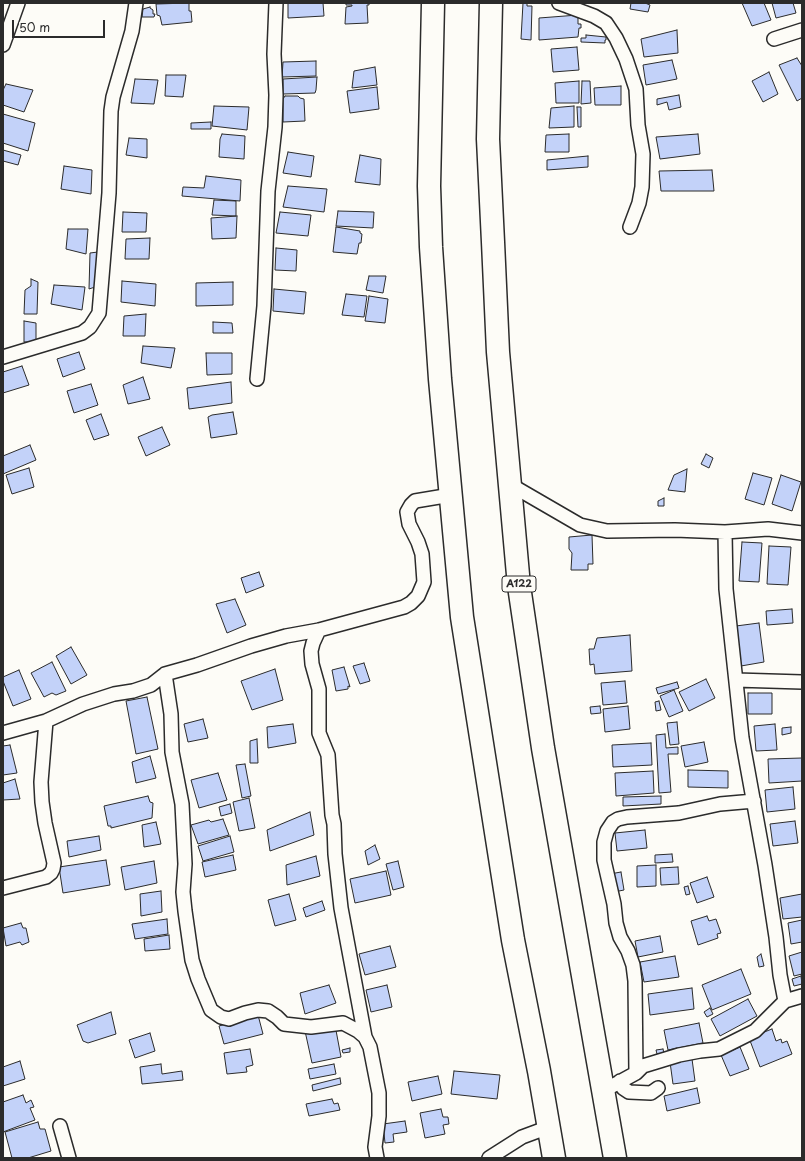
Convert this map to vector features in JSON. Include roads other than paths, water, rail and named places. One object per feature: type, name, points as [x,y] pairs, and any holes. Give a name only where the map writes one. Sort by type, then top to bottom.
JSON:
[{"type":"highway","points":[[433,3],[429,128],[430,209],[440,379],[462,617],[513,940],[554,1158]]},
{"type":"highway","name":"A122","points":[[491,3],[489,45],[489,155],[498,352],[519,586],[542,748],[611,1086],[615,1158]]},
{"type":"street","points":[[3,45],[18,3]]},
{"type":"street","points":[[3,357],[82,333],[90,327],[99,313],[109,193],[111,111],[113,97],[132,31],[136,3]]},
{"type":"street","points":[[257,379],[264,306],[268,192],[275,127],[276,95],[274,54],[276,3]]},
{"type":"street","points":[[559,3],[594,16],[606,23],[616,38],[626,60],[636,89],[638,125],[643,154],[642,187],[639,203],[630,227]]},
{"type":"street","points":[[774,40],[802,30]]},
{"type":"street","points":[[511,485],[580,525],[607,532],[674,530],[725,532],[768,529],[802,533]]},
{"type":"street","points":[[3,733],[46,721],[82,704],[151,685],[165,674],[197,665],[251,646],[286,636],[319,630],[404,607],[418,596],[424,582],[422,554],[409,524],[407,512],[415,502],[451,496]]},
{"type":"street","points":[[725,532],[726,589],[742,738],[750,773],[785,1001]]},
{"type":"street","points":[[319,630],[311,651],[312,664],[319,689],[319,733],[328,755],[335,854],[342,908],[365,1037],[370,1047],[380,1093],[376,1140],[377,1158]]},
{"type":"street","points":[[165,674],[171,714],[172,752],[182,804],[185,864],[183,892],[185,911],[192,960],[211,1010],[221,1017],[228,1019],[258,1010],[268,1011],[284,1024],[311,1027],[343,1023],[358,1031],[365,1037]]},
{"type":"street","points":[[736,680],[802,682]]},
{"type":"street","points":[[3,888],[46,877],[53,869],[54,864],[42,802],[41,782],[46,721]]},
{"type":"street","points":[[636,1073],[635,981],[633,965],[628,951],[620,937],[616,923],[614,904],[604,860],[604,842],[607,831],[613,822],[627,817],[679,814],[720,804],[754,801]]},
{"type":"street","points":[[611,1086],[636,1073],[643,1066],[679,1055],[700,1051],[719,1050],[755,1031],[785,1001],[802,996]]},
{"type":"street","points":[[611,1086],[624,1088],[629,1092],[651,1093],[658,1088]]},
{"type":"street","points":[[60,1126],[69,1158]]},
{"type":"street","points":[[489,1158],[522,1137],[549,1127]]}]
